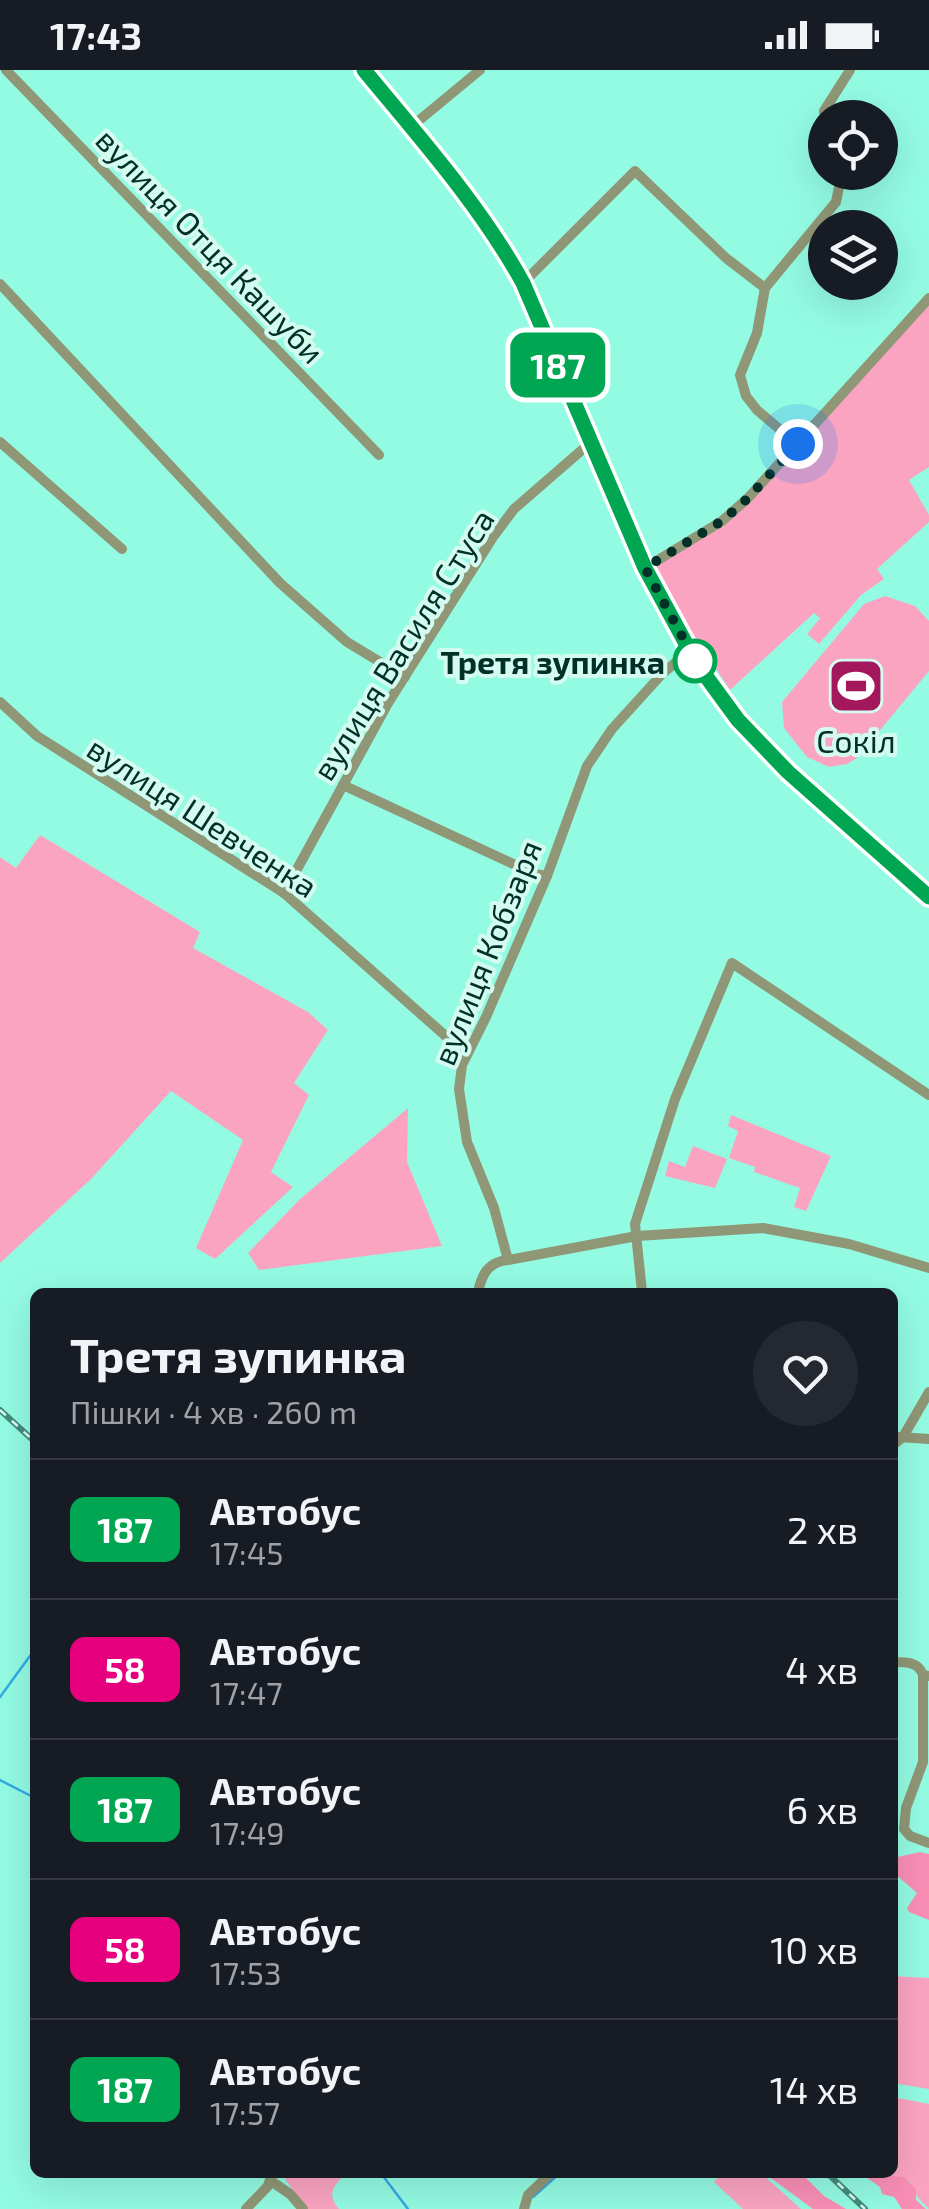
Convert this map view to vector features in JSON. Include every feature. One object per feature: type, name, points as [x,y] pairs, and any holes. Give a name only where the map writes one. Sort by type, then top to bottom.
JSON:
[{"type":"street","name":"вулиця Отця Кашуби","points":[[6,70],[379,455]]},
{"type":"street","points":[[364,70],[488,224],[523,283],[645,568],[721,699],[788,772],[929,897]]},
{"type":"street","points":[[411,128],[480,70]]},
{"type":"street","points":[[831,100],[850,70]]},
{"type":"street","points":[[523,283],[634,171],[726,258],[765,288]]},
{"type":"street","points":[[798,444],[757,410],[740,375],[757,333],[765,288],[836,202],[841,190]]},
{"type":"street","points":[[0,284],[280,583],[347,642],[404,677]]},
{"type":"street","points":[[645,568],[722,521],[748,498],[929,298]]},
{"type":"street","points":[[0,442],[122,550]]},
{"type":"street","name":"вулиця Василя Стуса","points":[[284,894],[404,677],[493,537],[514,509],[590,443]]},
{"type":"street","name":"вулиця Кобзаря","points":[[508,1260],[494,1208],[467,1142],[459,1089],[462,1065],[547,876],[587,766],[612,729],[662,674],[690,651]]},
{"type":"street","name":"вулиця Шевченка","points":[[0,702],[37,736],[284,894],[466,1054]]},
{"type":"street","points":[[343,785],[535,874],[547,876]]},
{"type":"street","points":[[642,1288],[635,1224],[675,1099],[732,962],[929,1095]]},
{"type":"street","points":[[479,1288],[485,1270],[497,1261],[637,1236],[721,1229],[791,1231],[929,1268]]},
{"type":"street","points":[[898,1437],[929,1392]]},
{"type":"street","points":[[898,1437],[929,1438]]},
{"type":"street","points":[[898,1662],[911,1662],[926,1675],[923,1762],[906,1808],[904,1829],[910,1836],[929,1842]]},
{"type":"street","points":[[246,2209],[271,2178]]},
{"type":"street","points":[[273,2178],[303,2209]]},
{"type":"street","points":[[524,2209],[528,2195],[546,2178]]},
{"type":"shaded area","points":[[929,304],[929,467],[909,480],[929,515],[929,522],[877,569],[884,579],[861,595],[819,644],[807,634],[820,618],[814,613],[730,690],[690,629],[656,566],[724,525],[754,498]]},
{"type":"shaded area","name":"Сокіл","points":[[885,596],[915,606],[929,621],[929,671],[857,758],[829,767],[807,757],[784,728],[782,702],[864,604]]},
{"type":"shaded area","points":[[40,835],[200,932],[193,948],[308,1012],[328,1030],[294,1083],[309,1095],[271,1172],[293,1187],[215,1259],[196,1248],[243,1140],[171,1091],[91,1179],[0,1263],[0,857],[16,868]]},
{"type":"shaded area","points":[[408,1108],[407,1162],[442,1246],[259,1270],[248,1253],[300,1199]]},
{"type":"shaded area","points":[[731,1115],[831,1156],[806,1211],[794,1207],[800,1188],[754,1172],[755,1167],[729,1158],[738,1131],[728,1126]]},
{"type":"shaded area","points":[[693,1146],[727,1159],[715,1188],[665,1176],[669,1161],[685,1167]]},
{"type":"shaded area","points":[[929,1854],[929,1920],[907,1908],[917,1893],[898,1876],[898,1857]]},
{"type":"shaded area","points":[[898,1976],[929,1978],[929,2089],[898,2084]]},
{"type":"shaded area","points":[[898,2098],[929,2104],[929,2209],[910,2182],[898,2178]]},
{"type":"shaded area","points":[[904,2177],[916,2189],[916,2200],[926,2209],[902,2209],[894,2197],[882,2194],[880,2187],[867,2178]]},
{"type":"shaded area","points":[[341,2178],[332,2194],[339,2209],[307,2209],[285,2179]]},
{"type":"shaded area","points":[[718,2178],[767,2178],[801,2209],[743,2209],[714,2182]]},
{"type":"shaded area","points":[[771,2178],[806,2178],[824,2196],[846,2209],[813,2209]]},
{"type":"waterway","points":[[0,1697],[30,1656]]},
{"type":"waterway","points":[[0,1780],[30,1795]]},
{"type":"waterway","points":[[385,2178],[408,2209]]},
{"type":"waterway","points":[[533,2197],[554,2178]]},
{"type":"railway","points":[[0,1410],[30,1437]]},
{"type":"railway","points":[[832,2178],[865,2209]]},
{"type":"bus line","name":"187","points":[[364,70],[466,195],[506,252],[523,283],[645,568],[678,632],[721,699],[788,772],[929,897]]},
{"type":"place","name":"Третя зупинка","points":[[695,661]]},
{"type":"place","name":"Сокіл","points":[[856,686]]},
{"type":"route","points":[[695,661],[697,664],[645,568],[722,521],[798,444]]}]
